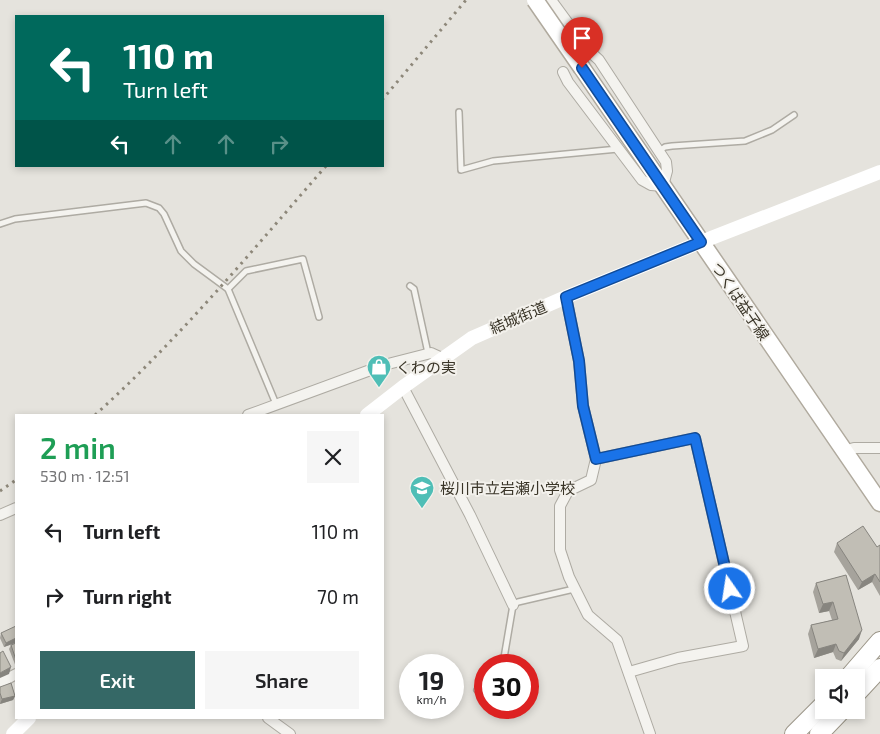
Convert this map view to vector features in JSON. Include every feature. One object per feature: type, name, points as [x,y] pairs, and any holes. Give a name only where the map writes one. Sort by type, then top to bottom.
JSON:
[{"type":"highway","points":[[856,669],[880,641]]},
{"type":"highway","points":[[865,684],[880,668]]},
{"type":"highway","points":[[794,734],[815,713]]},
{"type":"highway","points":[[819,734],[833,719]]},
{"type":"main road","name":"つくば益子線","points":[[535,0],[880,503]]},
{"type":"street","points":[[551,0],[590,53],[599,60],[658,152],[667,167],[663,186],[651,185],[642,180],[568,82],[563,72]]},
{"type":"street","name":"結城街道","points":[[368,414],[435,356],[472,338],[701,242],[880,172]]},
{"type":"street","points":[[566,297],[579,361],[583,406],[596,459],[591,480],[568,491],[560,506],[560,550],[569,577],[588,615],[617,640],[650,734]]},
{"type":"street","points":[[251,414],[384,365],[435,356]]},
{"type":"street","points":[[402,386],[470,515],[514,605]]},
{"type":"street","points":[[596,459],[695,438],[743,646],[678,658],[629,672]]},
{"type":"street","points":[[844,451],[854,448],[880,448]]},
{"type":"street","points":[[0,515],[15,508]]},
{"type":"street","points":[[0,683],[15,675]]},
{"type":"street","points":[[13,734],[28,719]]},
{"type":"street","points":[[269,719],[290,734]]},
{"type":"lane","points":[[563,72],[590,53]]},
{"type":"lane","points":[[459,112],[461,170],[493,161],[618,148]]},
{"type":"lane","points":[[658,152],[664,147],[745,141],[772,130],[794,115]]},
{"type":"lane","points":[[0,224],[15,219],[146,204],[159,208],[164,214],[181,250],[194,264],[228,289],[276,404]]},
{"type":"lane","points":[[228,289],[246,271],[303,259],[319,317]]},
{"type":"lane","points":[[410,286],[414,289],[435,356]]},
{"type":"lane","points":[[505,654],[514,605],[518,602],[575,589]]},
{"type":"building","points":[[863,526],[877,547],[880,545],[880,582],[875,574],[862,582],[837,543]]},
{"type":"building","points":[[846,575],[862,630],[844,653],[839,651],[836,644],[818,649],[811,625],[838,619],[833,602],[823,604],[816,583]]},
{"type":"building","points":[[15,626],[15,638],[6,643],[1,633]]},
{"type":"building","points":[[15,643],[15,657],[11,645]]},
{"type":"building","points":[[3,651],[11,667],[0,673],[0,653]]},
{"type":"building","points":[[11,683],[15,696],[2,699],[0,687]]},
{"type":"railway","points":[[384,98],[466,0]]},
{"type":"railway","points":[[96,414],[185,325],[242,263],[325,167]]},
{"type":"railway","points":[[0,491],[15,481]]},
{"type":"place","name":"くわの実","points":[[379,388]]},
{"type":"place","name":"桜川市立岩瀬小学校","points":[[422,509]]},
{"type":"route","points":[[582,68],[701,242],[566,297],[579,361],[583,406],[596,459],[695,438],[730,589]]}]
